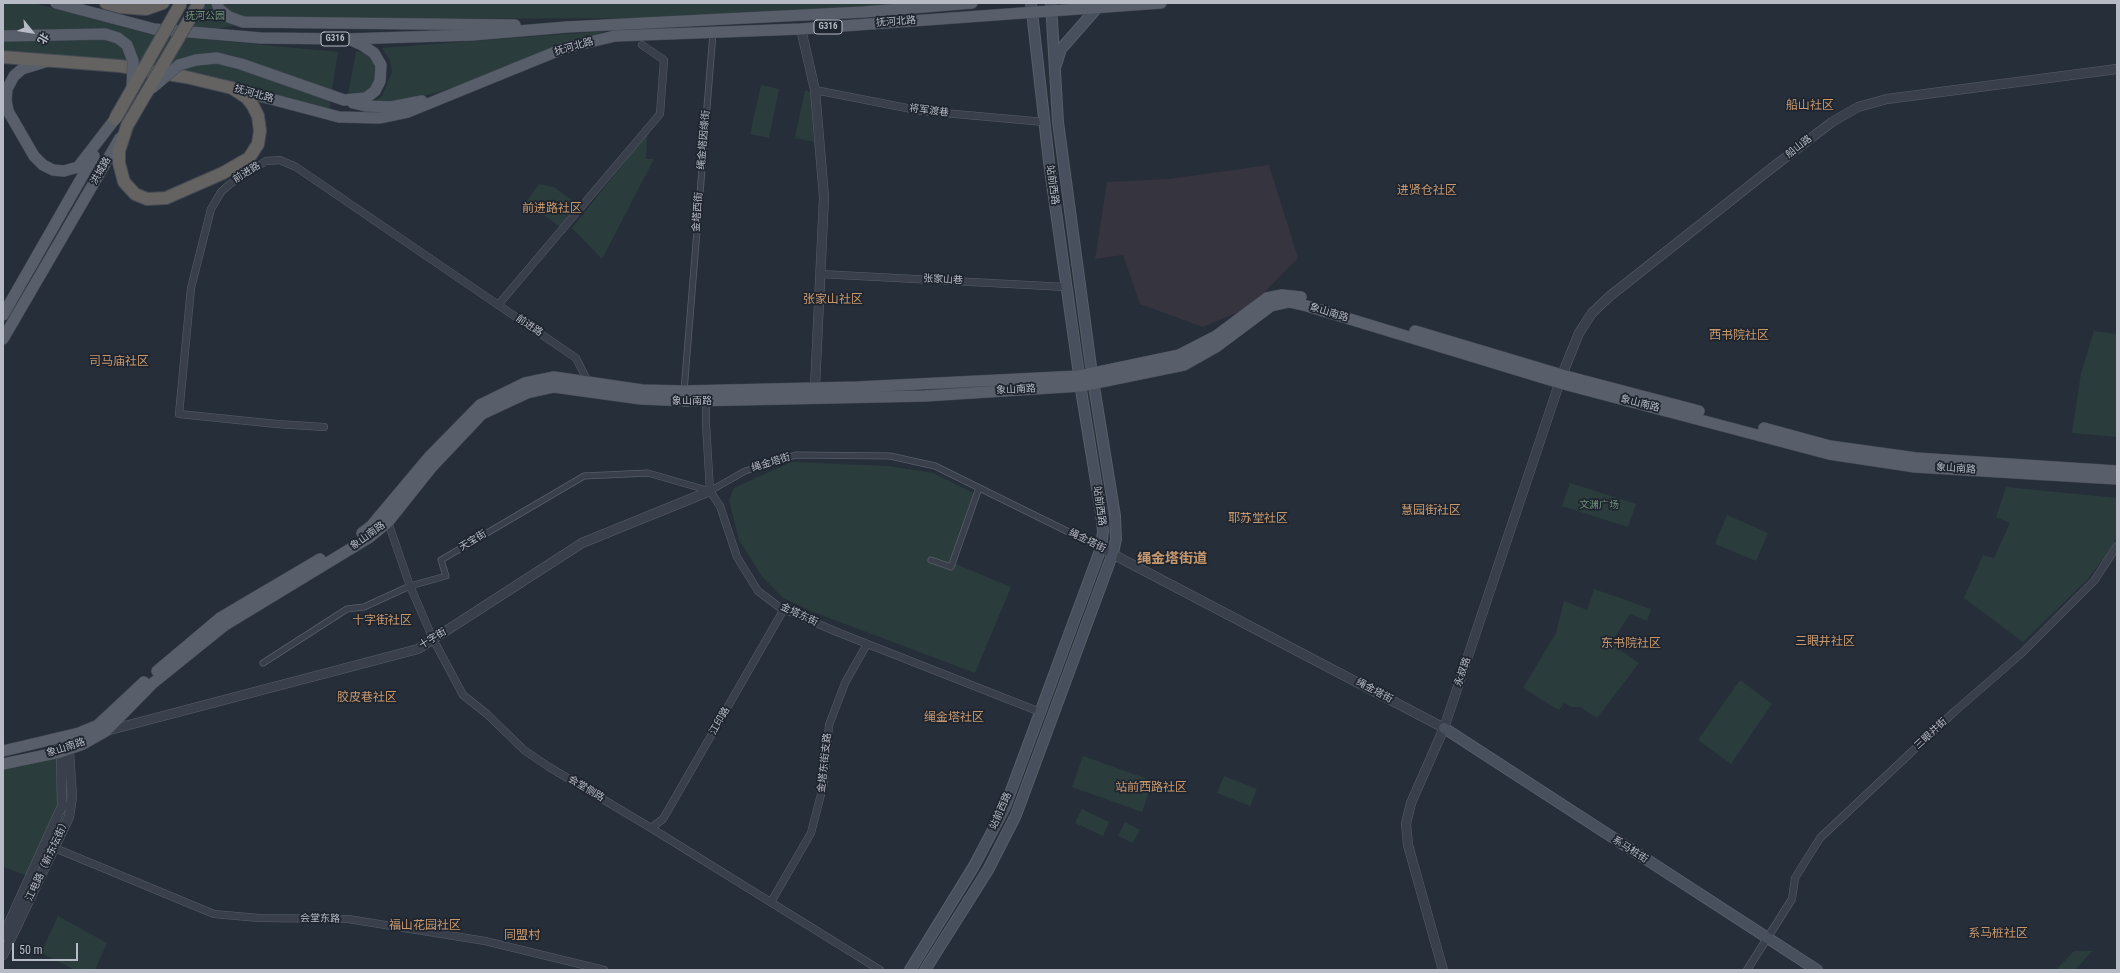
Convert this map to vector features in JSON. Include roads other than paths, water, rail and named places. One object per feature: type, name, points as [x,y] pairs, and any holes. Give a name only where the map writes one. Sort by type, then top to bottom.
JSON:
[{"type":"highway","points":[[106,3],[120,7],[146,9],[163,3]]},
{"type":"highway","name":"洪城路","points":[[115,119],[181,3]]},
{"type":"highway","name":"洪城路","points":[[127,126],[198,3]]},
{"type":"highway","name":"抚河北路","points":[[3,57],[120,66],[186,76],[232,88]]},
{"type":"highway","points":[[127,126],[119,151],[119,164],[124,182],[135,194],[147,199],[166,198],[223,173],[249,158],[258,144],[260,131],[258,116],[247,98],[232,88]]},
{"type":"main road","name":"抚河北路","points":[[56,3],[154,29],[261,38],[347,39],[472,35],[567,26],[864,12],[971,3]]},
{"type":"main road","points":[[217,3],[219,9],[229,17],[243,22],[567,26]]},
{"type":"main road","name":"抚河北路","points":[[232,88],[333,115],[372,118],[408,112],[565,48],[615,36],[801,29],[1031,8],[1097,8],[1161,3]]},
{"type":"main road","name":"站前西路","points":[[925,970],[988,870],[1016,816],[1113,553],[1116,538],[1115,516],[1092,379],[1058,122],[1051,7]]},
{"type":"main road","name":"站前西路","points":[[910,970],[974,866],[1005,807],[1101,548],[1103,531],[1101,512],[1066,286],[1044,122],[1031,8]]},
{"type":"main road","points":[[1054,70],[1061,49],[1097,8]]},
{"type":"main road","points":[[3,36],[105,34],[118,38],[127,46],[133,61],[132,89]]},
{"type":"main road","points":[[344,100],[366,98],[375,91],[380,81],[381,65],[374,54],[362,45],[347,39]]},
{"type":"main road","points":[[146,94],[166,74],[179,65],[196,60],[216,58],[241,64],[344,100],[366,106],[391,107],[446,96]]},
{"type":"main road","points":[[48,61],[22,69],[14,76],[7,89],[6,100],[8,111],[34,156],[43,165],[53,170],[64,171],[78,167],[115,119]]},
{"type":"main road","name":"洪城路","points":[[3,315],[115,119]]},
{"type":"main road","name":"洪城路","points":[[3,339],[127,126]]},
{"type":"main road","name":"象山南路","points":[[3,764],[65,750],[83,744],[106,731],[153,683],[225,625],[370,537],[388,522],[431,468],[482,414],[527,393],[554,387],[642,390],[685,387],[706,396],[931,395],[1080,381],[1184,365],[1216,347],[1271,306],[1290,302],[1829,454],[1915,467],[2117,479]]},
{"type":"main road","name":"象山南路","points":[[3,751],[63,737],[98,725],[148,678],[220,618],[371,526],[429,457],[480,405],[525,383],[554,377],[641,400],[815,388],[1080,381]]},
{"type":"main road","name":"象山南路","points":[[1561,379],[1830,446],[1916,458],[2117,470]]},
{"type":"main road","name":"系马桩街","points":[[1444,728],[1632,852],[1817,970]]},
{"type":"street","points":[[801,29],[814,90],[824,197],[815,388]]},
{"type":"street","name":"金塔西街","points":[[685,387],[713,33]]},
{"type":"street","points":[[498,305],[660,114],[664,60],[642,45]]},
{"type":"street","name":"船山路","points":[[1561,379],[1586,323],[1592,313],[1610,296],[1832,122],[1858,107],[1887,99],[2117,69]]},
{"type":"street","name":"将军渡巷","points":[[814,90],[922,111],[1044,122]]},
{"type":"street","name":"前进路","points":[[324,427],[277,424],[179,414],[191,288],[211,209],[221,192],[230,184],[266,161],[280,160],[296,167],[576,358],[589,387]]},
{"type":"street","name":"张家山巷","points":[[820,274],[1066,286]]},
{"type":"street","name":"永叔路","points":[[1443,970],[1408,845],[1406,824],[1412,803],[1444,728],[1561,379]]},
{"type":"street","name":"金塔东街","points":[[706,396],[710,490],[720,506],[737,557],[758,591],[784,609],[867,644],[1040,712]]},
{"type":"street","name":"绳金塔街","points":[[710,490],[745,471],[796,455],[890,456],[935,466],[1113,553],[1444,728]]},
{"type":"street","name":"天宝街","points":[[263,662],[347,609],[364,607],[410,586],[446,576],[441,560],[584,476],[648,472],[710,490]]},
{"type":"street","points":[[931,560],[951,567],[979,488]]},
{"type":"street","name":"十字街","points":[[106,731],[418,649],[582,543],[710,490]]},
{"type":"street","name":"会堂侧路","points":[[388,522],[410,586],[433,639],[462,695],[487,714],[524,750],[549,767],[651,828],[880,970]]},
{"type":"street","name":"三眼井街","points":[[1746,970],[1792,899],[1795,878],[1820,838],[1954,712],[2028,646],[2094,581],[2117,546]]},
{"type":"street","name":"江印路","points":[[651,828],[663,819],[784,609]]},
{"type":"street","name":"金塔东街支路","points":[[771,902],[811,833],[824,783],[829,725],[845,682],[867,644]]},
{"type":"street","name":"江电路（新东坛街）","points":[[3,955],[69,817],[72,797],[63,737]]},
{"type":"street","name":"江电路（新东坛街）","points":[[3,936],[62,806],[65,750]]},
{"type":"street","name":"会堂东路","points":[[45,844],[214,914],[259,918],[348,919],[485,941],[604,970]]},
{"type":"district","name":"船山社区","points":[[1810,106]]},
{"type":"district","name":"进贤仓社区","points":[[1427,191]]},
{"type":"district","name":"前进路社区","points":[[552,209]]},
{"type":"district","name":"张家山社区","points":[[833,300]]},
{"type":"district","name":"西书院社区","points":[[1739,336]]},
{"type":"district","name":"司马庙社区","points":[[119,362]]},
{"type":"district","name":"慧园街社区","points":[[1431,511]]},
{"type":"district","name":"耶苏堂社区","points":[[1258,519]]},
{"type":"district","name":"绳金塔街道","points":[[1172,559]]},
{"type":"district","name":"十字街社区","points":[[382,621]]},
{"type":"district","name":"三眼井社区","points":[[1825,642]]},
{"type":"district","name":"东书院社区","points":[[1631,644]]},
{"type":"district","name":"胶皮巷社区","points":[[367,698]]},
{"type":"district","name":"绳金塔社区","points":[[954,718]]},
{"type":"district","name":"站前西路社区","points":[[1151,788]]},
{"type":"district","name":"福山花园社区","points":[[425,926]]},
{"type":"district","name":"系马桩社区","points":[[1998,934]]},
{"type":"district","name":"同盟村","points":[[522,936]]},
{"type":"park label","name":"抚河公园","points":[[205,16]]},
{"type":"park label","name":"文渊广场","points":[[1599,505]]}]
